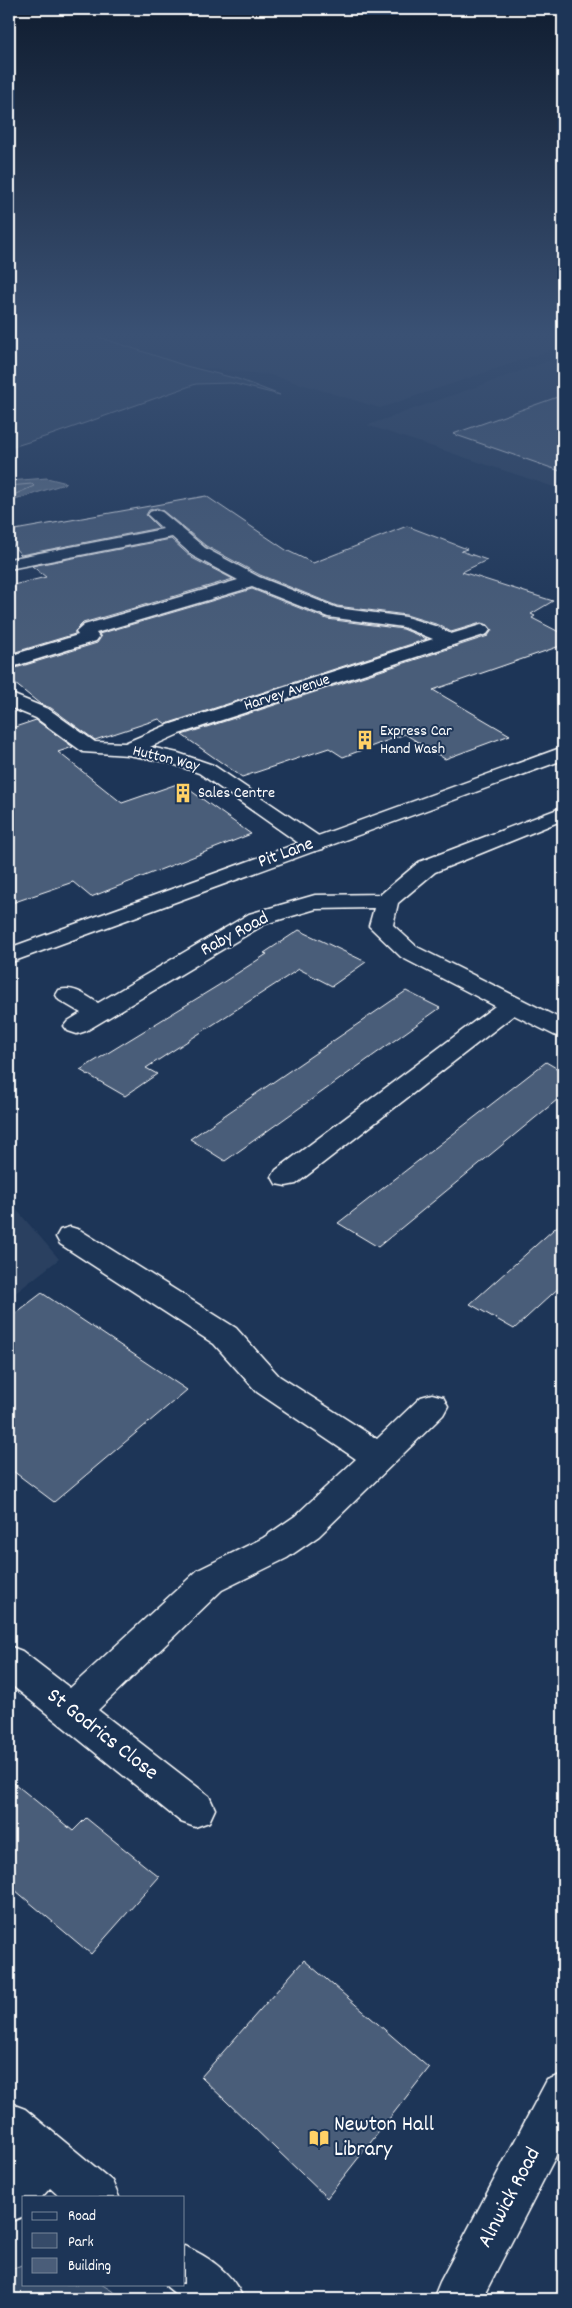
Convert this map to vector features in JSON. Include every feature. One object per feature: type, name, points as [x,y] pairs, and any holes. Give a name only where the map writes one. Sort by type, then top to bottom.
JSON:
[{"type":"street","points":[[156,515],[199,552],[253,582],[334,614],[406,622],[432,631],[448,640]]},
{"type":"street","points":[[9,564],[175,532]]},
{"type":"street","points":[[9,662],[90,637],[85,632],[90,629],[253,582]]},
{"type":"street","name":"Harvey Avenue","points":[[128,749],[172,730],[480,630]]},
{"type":"street","name":"Hutton Way","points":[[9,699],[43,714],[90,748],[128,749],[171,757],[206,769],[315,844]]},
{"type":"street","name":"Pit Lane","points":[[9,956],[563,753]]},
{"type":"street","points":[[563,812],[427,867],[387,901],[381,926],[409,952],[563,1030]]},
{"type":"street","name":"Raby Road","points":[[68,995],[88,1020],[257,919],[315,902],[387,901]]},
{"type":"street","points":[[286,1177],[512,1005]]},
{"type":"street","points":[[70,1237],[225,1336],[268,1384],[379,1457]]},
{"type":"street","points":[[71,1711],[210,1580],[275,1548],[307,1526],[432,1406]]},
{"type":"street","name":"St Godrics Close","points":[[9,1662],[194,1809]]},
{"type":"street","name":"Alnwick Road","points":[[456,2299],[563,2096]]},
{"type":"street","points":[[9,2125],[95,2196]]},
{"type":"street","points":[[9,2199],[48,2156]]},
{"type":"street","points":[[185,2271],[218,2299]]},
{"type":"shaded area","points":[[411,440],[563,440],[563,490]]},
{"type":"shaded area","points":[[9,1201],[59,1259],[9,1298]]},
{"type":"green space","points":[[9,440],[36,440],[9,448]]},
{"type":"green space","points":[[22,2265],[22,2286],[104,2286],[125,2299],[9,2299],[9,2270]]},
{"type":"water","points":[[47,478],[67,483],[9,502],[9,481]]},
{"type":"building","points":[[470,440],[563,440],[563,472]]},
{"type":"building","points":[[206,496],[286,550],[313,563],[407,526],[467,549],[461,551],[487,560],[462,572],[553,601],[531,614],[535,616],[532,618],[563,634],[563,645],[433,690],[510,735],[445,759],[405,734],[343,757],[329,748],[242,777],[182,735],[488,636],[492,630],[488,625],[481,623],[451,632],[439,625],[406,615],[337,606],[260,575],[206,546],[157,508],[149,510],[146,515],[159,528],[21,555],[9,541],[9,531]]},
{"type":"building","points":[[171,539],[192,558],[233,579],[83,623],[75,631],[75,634],[9,654],[9,586],[46,577],[32,566]]},
{"type":"building","points":[[252,589],[327,619],[403,629],[427,639],[166,724],[159,719],[95,740],[51,708],[40,704],[9,679],[9,670],[97,643],[101,637],[99,634]]},
{"type":"building","points":[[36,720],[73,747],[58,752],[122,803],[180,783],[251,834],[91,897],[73,882],[9,904],[9,729]]},
{"type":"building","points":[[299,930],[366,962],[332,986],[299,969],[146,1068],[157,1074],[125,1096],[80,1070],[219,985],[267,954],[264,953]]},
{"type":"building","points":[[406,991],[440,1008],[225,1161],[190,1139]]},
{"type":"building","points":[[546,1062],[563,1072],[563,1095],[378,1247],[338,1223]]},
{"type":"building","points":[[563,1221],[563,1284],[514,1329],[470,1304]]},
{"type":"building","points":[[42,1293],[187,1390],[54,1502],[9,1468],[9,1318]]},
{"type":"building","points":[[9,1779],[73,1831],[86,1818],[159,1877],[91,1954],[9,1885]]},
{"type":"building","name":"Newton Hall Library","points":[[304,1960],[429,2068],[327,2198],[201,2077]]},
{"type":"place","name":"Express Car Hand Wash","points":[[365,740]]},
{"type":"place","name":"Sales Centre","points":[[183,793]]},
{"type":"place","name":"Newton Hall Library","points":[[319,2138]]}]
